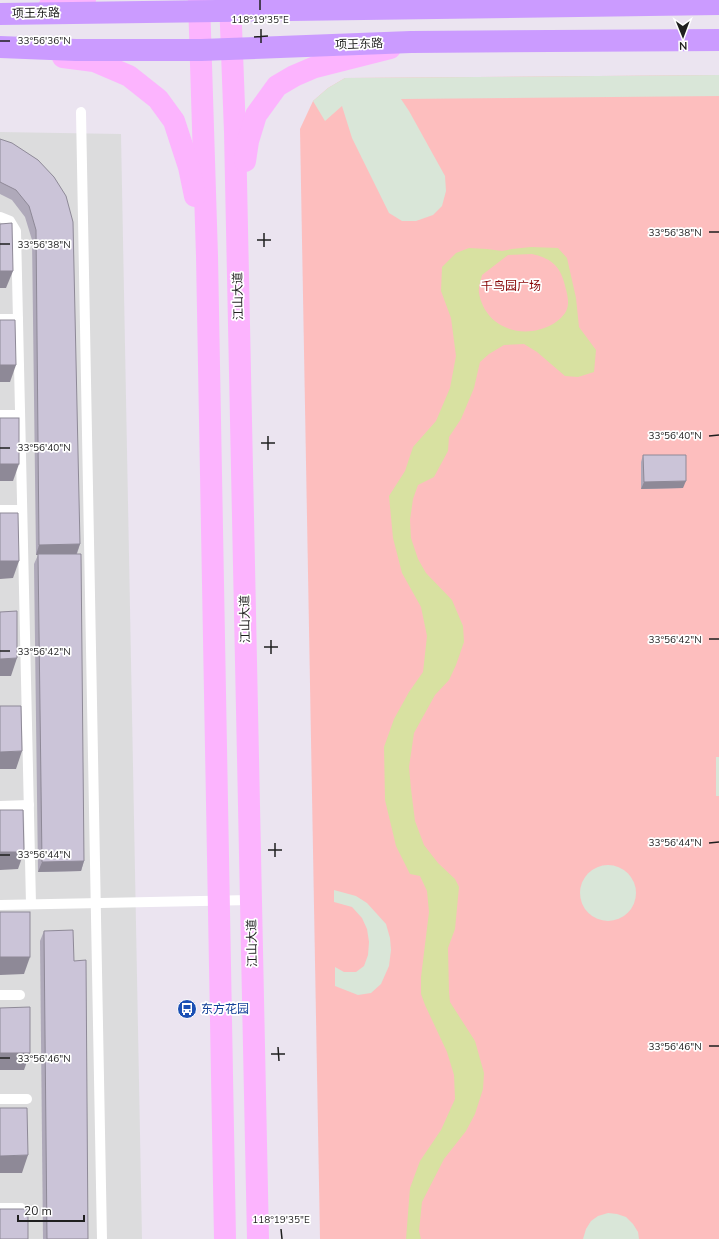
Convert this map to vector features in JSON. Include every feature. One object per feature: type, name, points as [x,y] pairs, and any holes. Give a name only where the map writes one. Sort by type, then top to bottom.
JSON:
[{"type":"main road","points":[[0,13],[71,4],[85,0]]},
{"type":"main road","points":[[358,0],[412,8]]},
{"type":"main road","name":"项王东路","points":[[0,13],[199,5],[412,8],[719,4]]},
{"type":"main road","points":[[199,5],[207,256],[225,1239]]},
{"type":"main road","name":"江山大道","points":[[230,5],[238,254],[258,1239]]},
{"type":"main road","name":"项王东路","points":[[0,48],[76,50],[201,50],[411,42],[719,40]]},
{"type":"main road","points":[[238,254],[244,169],[248,141],[256,116],[277,86],[294,76],[315,67],[411,42]]},
{"type":"main road","points":[[0,48],[94,61],[129,76],[158,99],[174,121],[189,167],[207,256]]},
{"type":"lane","points":[[81,112],[102,1239]]},
{"type":"lane","points":[[0,217],[10,221],[16,231],[24,613],[23,706],[29,805],[31,904]]},
{"type":"lane","points":[[0,319],[18,319]]},
{"type":"lane","points":[[0,415],[20,415]]},
{"type":"lane","points":[[0,510],[22,510]]},
{"type":"lane","points":[[12,614],[24,613]]},
{"type":"lane","points":[[0,806],[29,805]]},
{"type":"lane","points":[[0,905],[251,900]]},
{"type":"lane","points":[[0,995],[20,995]]},
{"type":"lane","points":[[0,1099],[27,1099]]},
{"type":"lane","points":[[0,1208],[21,1208]]},
{"type":"shaded area","points":[[719,75],[719,96],[401,99],[445,176],[446,191],[442,206],[433,215],[416,221],[402,221],[389,213],[352,138],[342,106],[325,121],[313,101],[328,88],[345,78]]},
{"type":"shaded area","points":[[0,132],[121,134],[142,1239],[0,1239]]},
{"type":"shaded area","points":[[531,247],[558,248],[567,258],[576,298],[579,327],[596,350],[594,372],[578,377],[565,376],[537,352],[524,344],[504,345],[489,354],[480,362],[474,388],[461,419],[449,437],[448,451],[434,477],[418,485],[413,499],[410,520],[411,538],[418,559],[426,573],[452,600],[463,626],[464,642],[449,680],[435,695],[414,733],[409,767],[411,789],[415,821],[424,845],[438,863],[455,879],[459,887],[455,929],[448,948],[450,1002],[475,1041],[484,1073],[483,1089],[475,1114],[466,1131],[444,1159],[422,1202],[419,1231],[421,1239],[406,1239],[410,1188],[420,1161],[441,1130],[455,1099],[454,1075],[447,1052],[421,994],[421,977],[429,912],[427,891],[420,876],[410,874],[396,846],[385,800],[384,747],[394,719],[409,692],[423,672],[427,636],[421,607],[402,573],[393,538],[389,496],[405,471],[413,447],[436,421],[450,388],[456,356],[451,318],[441,291],[442,267],[456,253],[469,248],[502,251]],"holes":[[[532,254],[548,260],[556,266],[564,282],[568,303],[567,309],[563,316],[553,324],[541,329],[518,331],[497,323],[489,315],[483,305],[479,293],[479,286],[482,275],[508,255]]]},
{"type":"shaded area","points":[[716,757],[719,757],[719,796],[716,796]]},
{"type":"shaded area","points":[[603,865],[613,865],[628,873],[634,882],[636,893],[634,904],[628,913],[613,921],[603,921],[592,916],[585,909],[580,898],[580,888],[585,877],[592,870]]},
{"type":"shaded area","points":[[334,890],[356,896],[367,903],[386,924],[390,938],[391,950],[389,966],[381,984],[371,993],[358,995],[335,986],[335,967],[344,972],[356,972],[364,966],[368,955],[369,942],[367,929],[362,918],[352,907],[334,902]]},
{"type":"shaded area","points":[[608,1213],[626,1217],[638,1232],[639,1239],[583,1239],[586,1229],[591,1221],[598,1216]]},
{"type":"green space","name":"千鸟园广场","points":[[719,75],[719,1239],[320,1239],[300,129],[313,101],[328,88],[345,78]]},
{"type":"building","points":[[0,139],[12,143],[38,160],[54,177],[66,196],[73,222],[80,544],[39,545],[36,230],[29,206],[16,190],[0,182]]},
{"type":"building","points":[[12,223],[13,271],[0,271],[0,224]]},
{"type":"building","points":[[0,320],[15,320],[16,365],[0,365]]},
{"type":"building","points":[[0,418],[19,418],[19,464],[0,464]]},
{"type":"building","points":[[643,455],[686,455],[686,481],[644,482]]},
{"type":"building","points":[[0,513],[18,513],[19,561],[0,561]]},
{"type":"building","points":[[38,554],[81,554],[84,861],[42,862]]},
{"type":"building","points":[[17,611],[17,658],[0,659],[0,612]]},
{"type":"building","points":[[0,706],[21,706],[22,751],[0,752]]},
{"type":"building","points":[[0,810],[23,810],[24,852],[0,852]]},
{"type":"building","points":[[0,912],[30,912],[30,957],[0,957]]},
{"type":"building","points":[[73,930],[74,961],[86,960],[88,1239],[47,1239],[44,931]]},
{"type":"building","points":[[30,1007],[30,1053],[0,1053],[0,1008]]},
{"type":"building","points":[[0,1108],[27,1108],[28,1155],[0,1156]]},
{"type":"building","points":[[0,1209],[28,1209],[28,1239],[0,1239]]},
{"type":"place","name":"东方花园","points":[[187,1009]]}]
